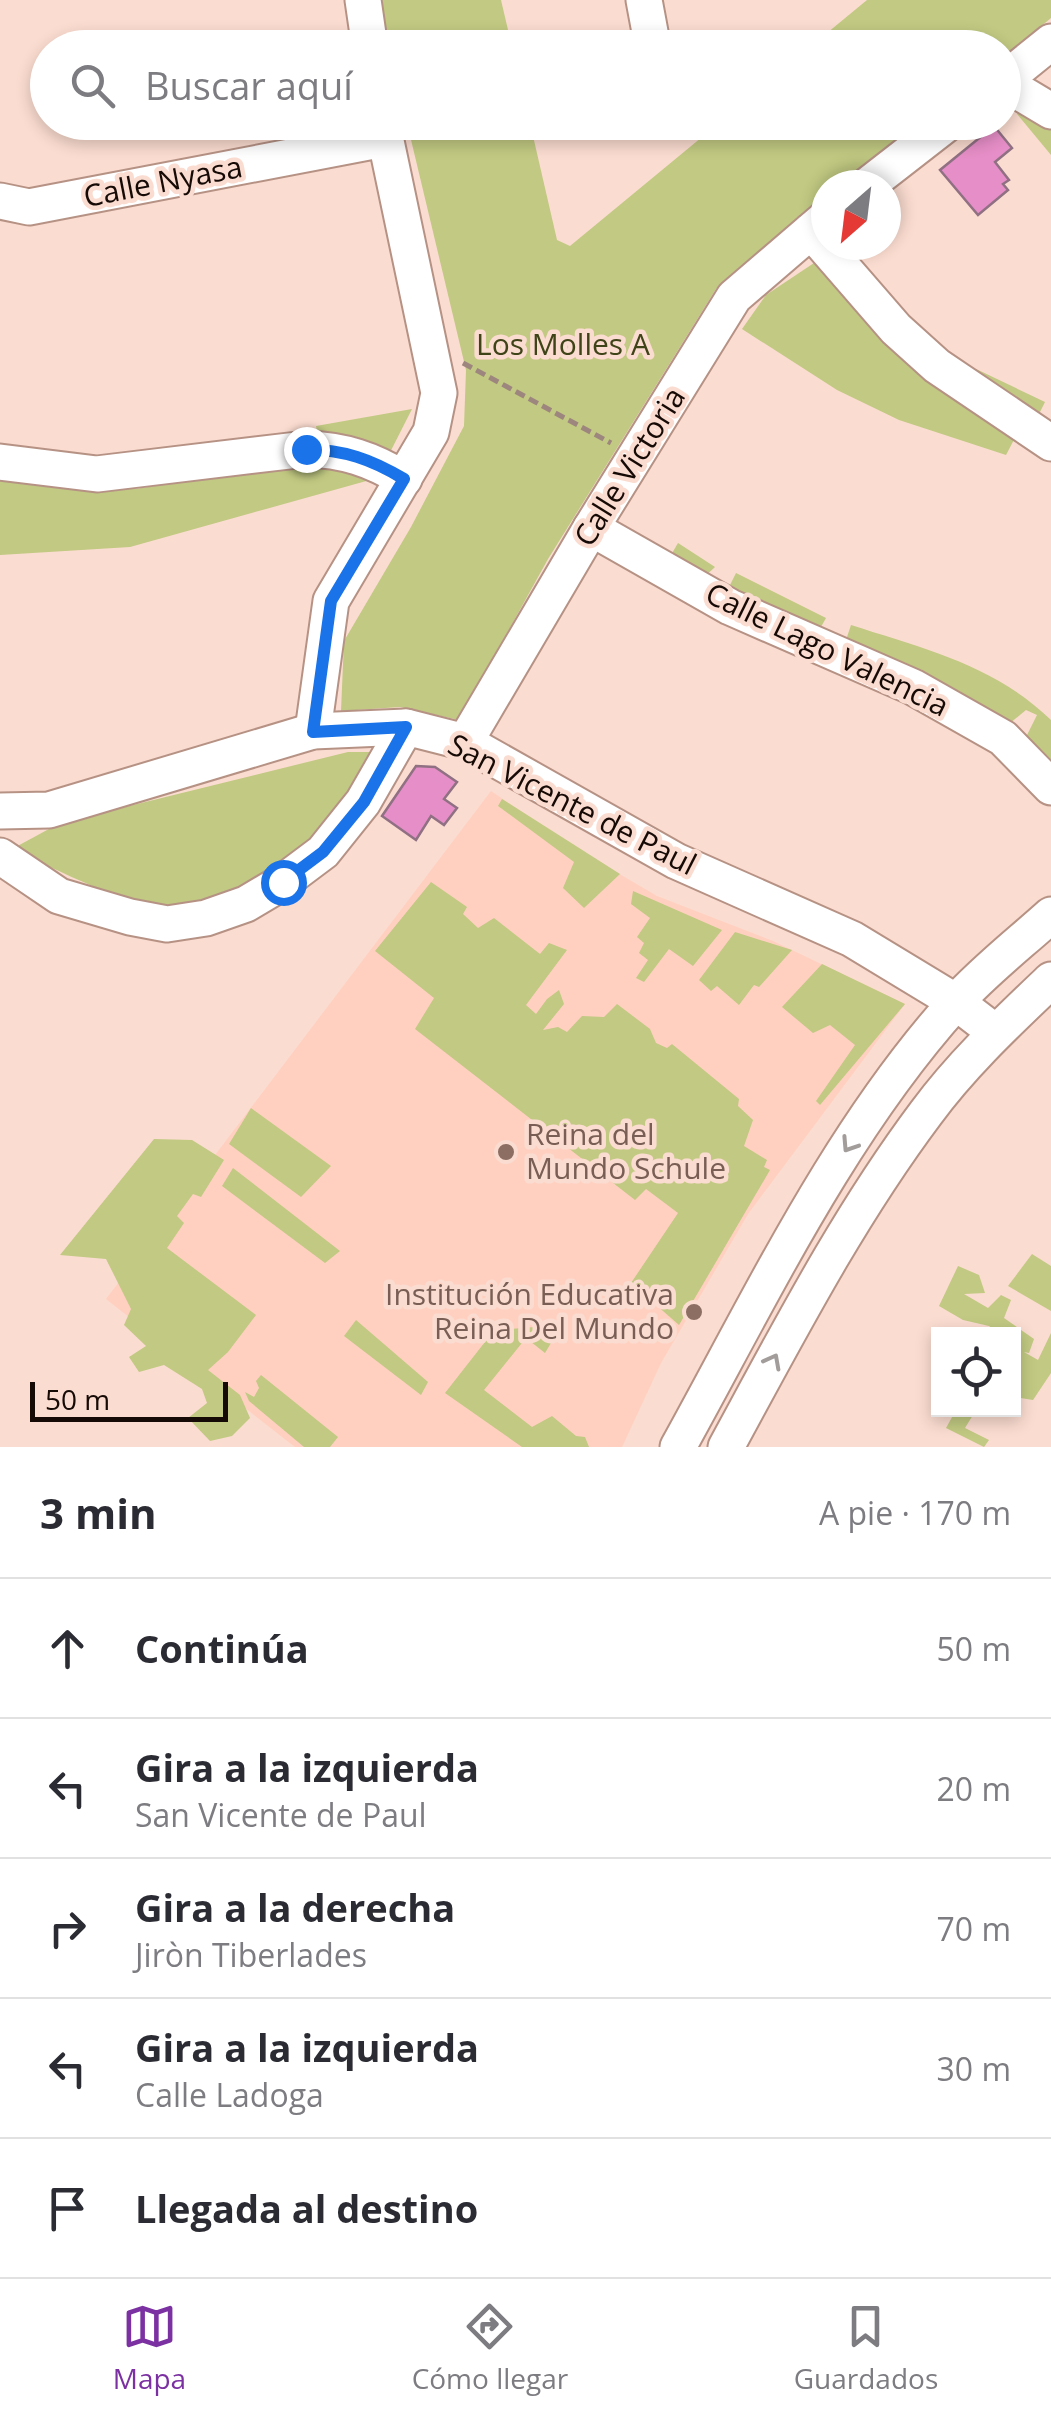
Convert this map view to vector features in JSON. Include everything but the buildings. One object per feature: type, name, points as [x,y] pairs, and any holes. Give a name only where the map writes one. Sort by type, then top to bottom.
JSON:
[{"type":"street","points":[[363,0],[367,30]]},
{"type":"street","points":[[644,0],[650,30]]},
{"type":"street","points":[[1021,68],[1051,42]]},
{"type":"street","points":[[1021,92],[1051,111]]},
{"type":"street","name":"Calle Nyasa","points":[[0,201],[30,208],[338,140]]},
{"type":"street","points":[[313,732],[331,601],[431,432],[439,392],[385,140]]},
{"type":"street","points":[[887,170],[926,140]]},
{"type":"street","name":"Calle Victoria","points":[[465,742],[734,297],[811,231]]},
{"type":"street","points":[[844,260],[896,329],[937,366],[1051,443]]},
{"type":"street","points":[[0,462],[97,474],[306,449],[336,450],[372,460],[404,479]]},
{"type":"street","name":"Calle Lago Valencia","points":[[591,528],[730,607],[914,687],[1002,738],[1051,787]]},
{"type":"street","points":[[0,856],[59,896],[167,924],[206,918],[246,904],[323,852],[364,802],[406,727]]},
{"type":"street","name":"San Vicente de Paul","points":[[0,812],[49,810],[313,732],[406,727],[465,742],[676,861],[852,939],[956,1002],[996,1032]]},
{"type":"street","points":[[678,1447],[837,1163],[891,1084],[956,1002],[1051,915]]},
{"type":"street","points":[[726,1447],[815,1282],[882,1175],[928,1111],[996,1032],[1051,980]]},
{"type":"street","points":[[891,1084],[928,1111]]},
{"type":"path","points":[[431,346],[636,456]]},
{"type":"shaded area","name":"Reina del Mundo Schule","points":[[491,791],[570,845],[657,896],[773,941],[905,1004],[748,1214],[661,1363],[622,1447],[295,1447],[106,1299]]},
{"type":"green space","points":[[377,0],[501,0],[508,30],[384,30]]},
{"type":"green space","points":[[867,0],[1051,0],[1051,18],[1021,43],[1021,30],[831,30]]},
{"type":"green space","points":[[1021,98],[1051,117],[1051,155],[1021,119]]},
{"type":"green space","name":"Los Molles A","points":[[411,140],[534,140],[557,240],[570,246],[698,140],[901,140],[864,170],[811,170],[811,212],[716,289],[548,559],[459,720],[400,707],[341,711],[344,641],[464,426],[466,370]]},
{"type":"green space","points":[[814,263],[902,345],[1018,432],[1006,455],[899,420],[837,390],[742,329],[766,295]]},
{"type":"green space","points":[[976,369],[1045,402],[1034,424],[965,372]]},
{"type":"green space","points":[[412,409],[377,478],[130,547],[0,555],[0,478],[135,489],[323,460],[316,426]]},
{"type":"green space","points":[[678,543],[715,567],[703,578],[671,555]]},
{"type":"green space","points":[[736,573],[826,618],[817,634],[728,589]]},
{"type":"green space","points":[[851,625],[957,661],[1029,701],[1051,720],[1051,772],[1021,747],[1037,715],[1026,710],[1004,728],[843,649]]},
{"type":"green space","points":[[348,752],[370,752],[346,795],[315,835],[250,882],[190,907],[133,900],[12,849],[60,823]]},
{"type":"green space","points":[[502,799],[620,874],[584,908],[563,888],[574,862],[498,806]]},
{"type":"green space","points":[[431,882],[467,907],[463,914],[478,928],[494,918],[540,954],[549,943],[567,950],[526,1005],[536,1014],[559,990],[564,1004],[543,1030],[558,1027],[567,1032],[582,1016],[604,1017],[617,1004],[650,1029],[656,1043],[667,1048],[672,1044],[739,1099],[738,1106],[753,1120],[744,1146],[767,1160],[764,1167],[770,1170],[679,1325],[631,1283],[678,1213],[646,1189],[635,1200],[415,1029],[434,998],[375,951]]},
{"type":"green space","points":[[633,891],[722,930],[693,966],[669,949],[644,982],[636,978],[648,960],[639,953],[644,943],[637,937],[650,918],[631,904]]},
{"type":"green space","points":[[735,932],[792,950],[759,987],[754,985],[739,1005],[717,986],[711,991],[699,980]]},
{"type":"green space","points":[[822,964],[905,1004],[820,1105],[816,1101],[855,1045],[830,1025],[813,1033],[782,1007]]},
{"type":"green space","points":[[251,1108],[331,1166],[301,1197],[229,1144]]},
{"type":"green space","points":[[154,1139],[192,1140],[224,1160],[201,1197],[193,1194],[177,1216],[184,1223],[167,1248],[256,1315],[228,1352],[208,1370],[240,1395],[250,1418],[232,1436],[210,1441],[188,1418],[207,1403],[202,1389],[164,1365],[139,1372],[129,1357],[146,1346],[124,1325],[131,1309],[106,1259],[60,1255]]},
{"type":"green space","points":[[233,1168],[340,1251],[325,1263],[222,1186]]},
{"type":"green space","points":[[1032,1254],[1051,1266],[1051,1311],[1008,1286]]},
{"type":"green space","points":[[958,1266],[979,1275],[985,1293],[964,1294],[988,1308],[1001,1295],[1011,1300],[1004,1318],[1017,1327],[990,1327],[963,1320],[939,1306]]},
{"type":"green space","points":[[356,1320],[428,1382],[421,1395],[344,1336]]},
{"type":"green space","points":[[535,1327],[551,1343],[545,1353],[526,1338],[484,1390],[532,1427],[552,1416],[576,1436],[585,1437],[589,1447],[522,1447],[445,1393],[492,1333],[501,1338],[510,1329]]},
{"type":"green space","points":[[1021,1330],[1034,1339],[1029,1353],[1024,1352],[1038,1360],[1051,1333],[1051,1373],[1033,1400],[1021,1398]]},
{"type":"green space","points":[[261,1375],[338,1437],[330,1447],[304,1447],[249,1401],[245,1392],[254,1397]]},
{"type":"green space","points":[[952,1417],[972,1417],[965,1428],[989,1440],[984,1447],[946,1428]]},
{"type":"place","name":"Reina del Mundo Schule","points":[[506,1152]]},
{"type":"place","name":"Institución Educativa Reina Del Mundo","points":[[694,1312]]},
{"type":"route","points":[[283,882],[323,852],[364,802],[406,727],[313,732],[331,601],[404,479],[372,460],[336,450],[306,449]]}]
